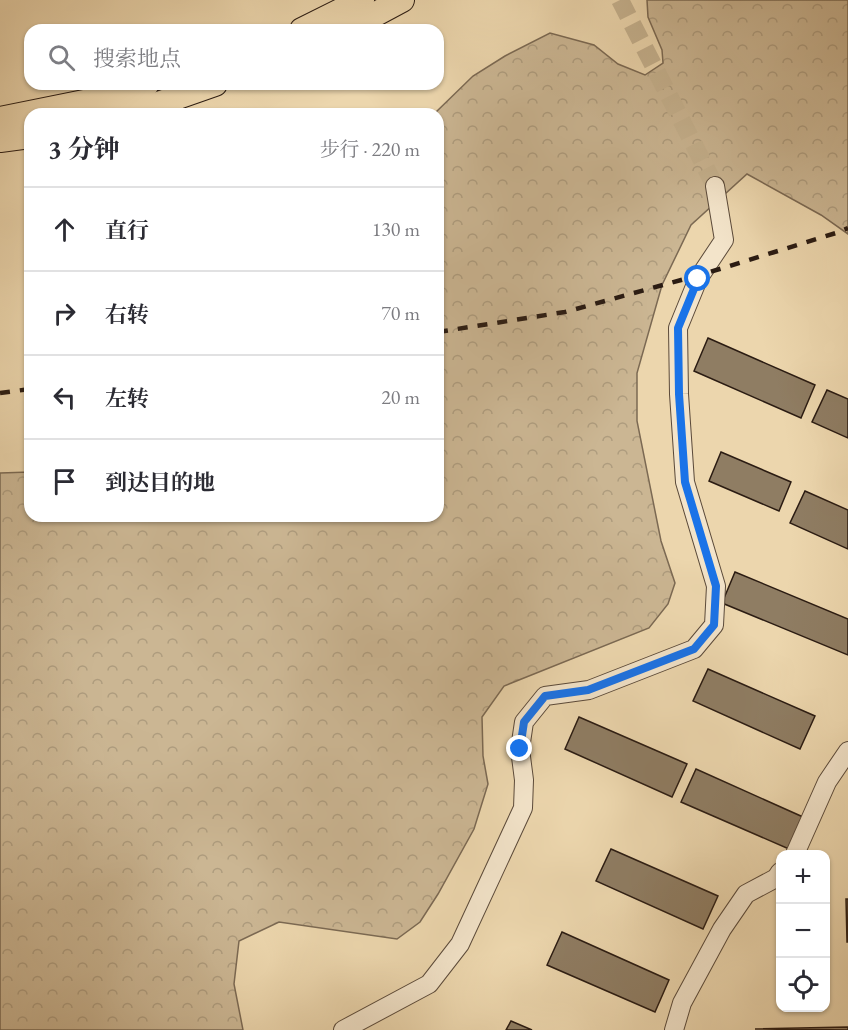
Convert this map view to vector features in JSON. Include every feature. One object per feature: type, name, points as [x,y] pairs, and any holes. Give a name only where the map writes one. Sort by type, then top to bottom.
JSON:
[{"type":"main road","points":[[314,24],[362,0]]},
{"type":"main road","points":[[357,24],[402,0]]},
{"type":"main road","points":[[54,108],[99,99],[128,90]]},
{"type":"main road","points":[[143,108],[198,90]]},
{"type":"main road","points":[[0,119],[24,114]]},
{"type":"main road","points":[[0,140],[24,137]]},
{"type":"lane","points":[[343,1030],[429,984],[460,944],[523,808],[524,780],[520,749],[524,722],[545,696],[588,690],[694,649],[714,625],[716,586],[685,482],[679,394],[678,328],[698,279],[724,240],[716,186]]},
{"type":"lane","points":[[797,850],[827,782],[848,751]]},
{"type":"lane","points":[[674,1030],[682,1003],[722,929],[746,894],[776,878]]},
{"type":"green space","points":[[647,0],[848,0],[848,234],[821,215],[747,174],[691,225],[662,285],[637,373],[637,421],[661,541],[675,583],[668,604],[649,628],[504,686],[482,717],[483,756],[488,784],[474,829],[420,922],[397,939],[279,922],[239,941],[234,984],[243,1030],[0,1030],[0,473],[24,472],[24,522],[444,522],[444,108],[440,108],[473,76],[505,56],[550,33],[594,45],[618,64],[645,75],[663,63],[662,50],[648,17]]},
{"type":"building","points":[[708,338],[815,385],[801,418],[694,371]]},
{"type":"building","points":[[827,390],[848,399],[848,438],[812,422]]},
{"type":"building","points":[[721,452],[791,482],[779,511],[709,481]]},
{"type":"building","points":[[805,491],[848,510],[848,549],[790,523]]},
{"type":"building","points":[[735,572],[848,619],[848,655],[722,603]]},
{"type":"building","points":[[708,669],[815,716],[800,749],[693,701]]},
{"type":"building","points":[[579,717],[687,764],[672,797],[565,749]]},
{"type":"building","points":[[696,769],[803,817],[789,849],[681,802]]},
{"type":"building","points":[[611,849],[718,896],[703,929],[596,881]]},
{"type":"building","points":[[846,899],[848,899],[848,942],[847,942]]},
{"type":"building","points":[[562,932],[669,980],[655,1012],[547,965]]},
{"type":"building","points":[[511,1021],[532,1030],[506,1030]]},
{"type":"building","points":[[848,1027],[848,1030],[755,1029]]},
{"type":"tunnel","points":[[620,0],[715,186]]},
{"type":"railway","points":[[444,331],[565,312],[710,272],[848,228]]},
{"type":"railway","points":[[0,393],[24,390]]},
{"type":"route","points":[[520,749],[524,722],[545,696],[588,690],[694,649],[714,625],[716,586],[685,482],[679,394],[678,328],[698,279]]}]
